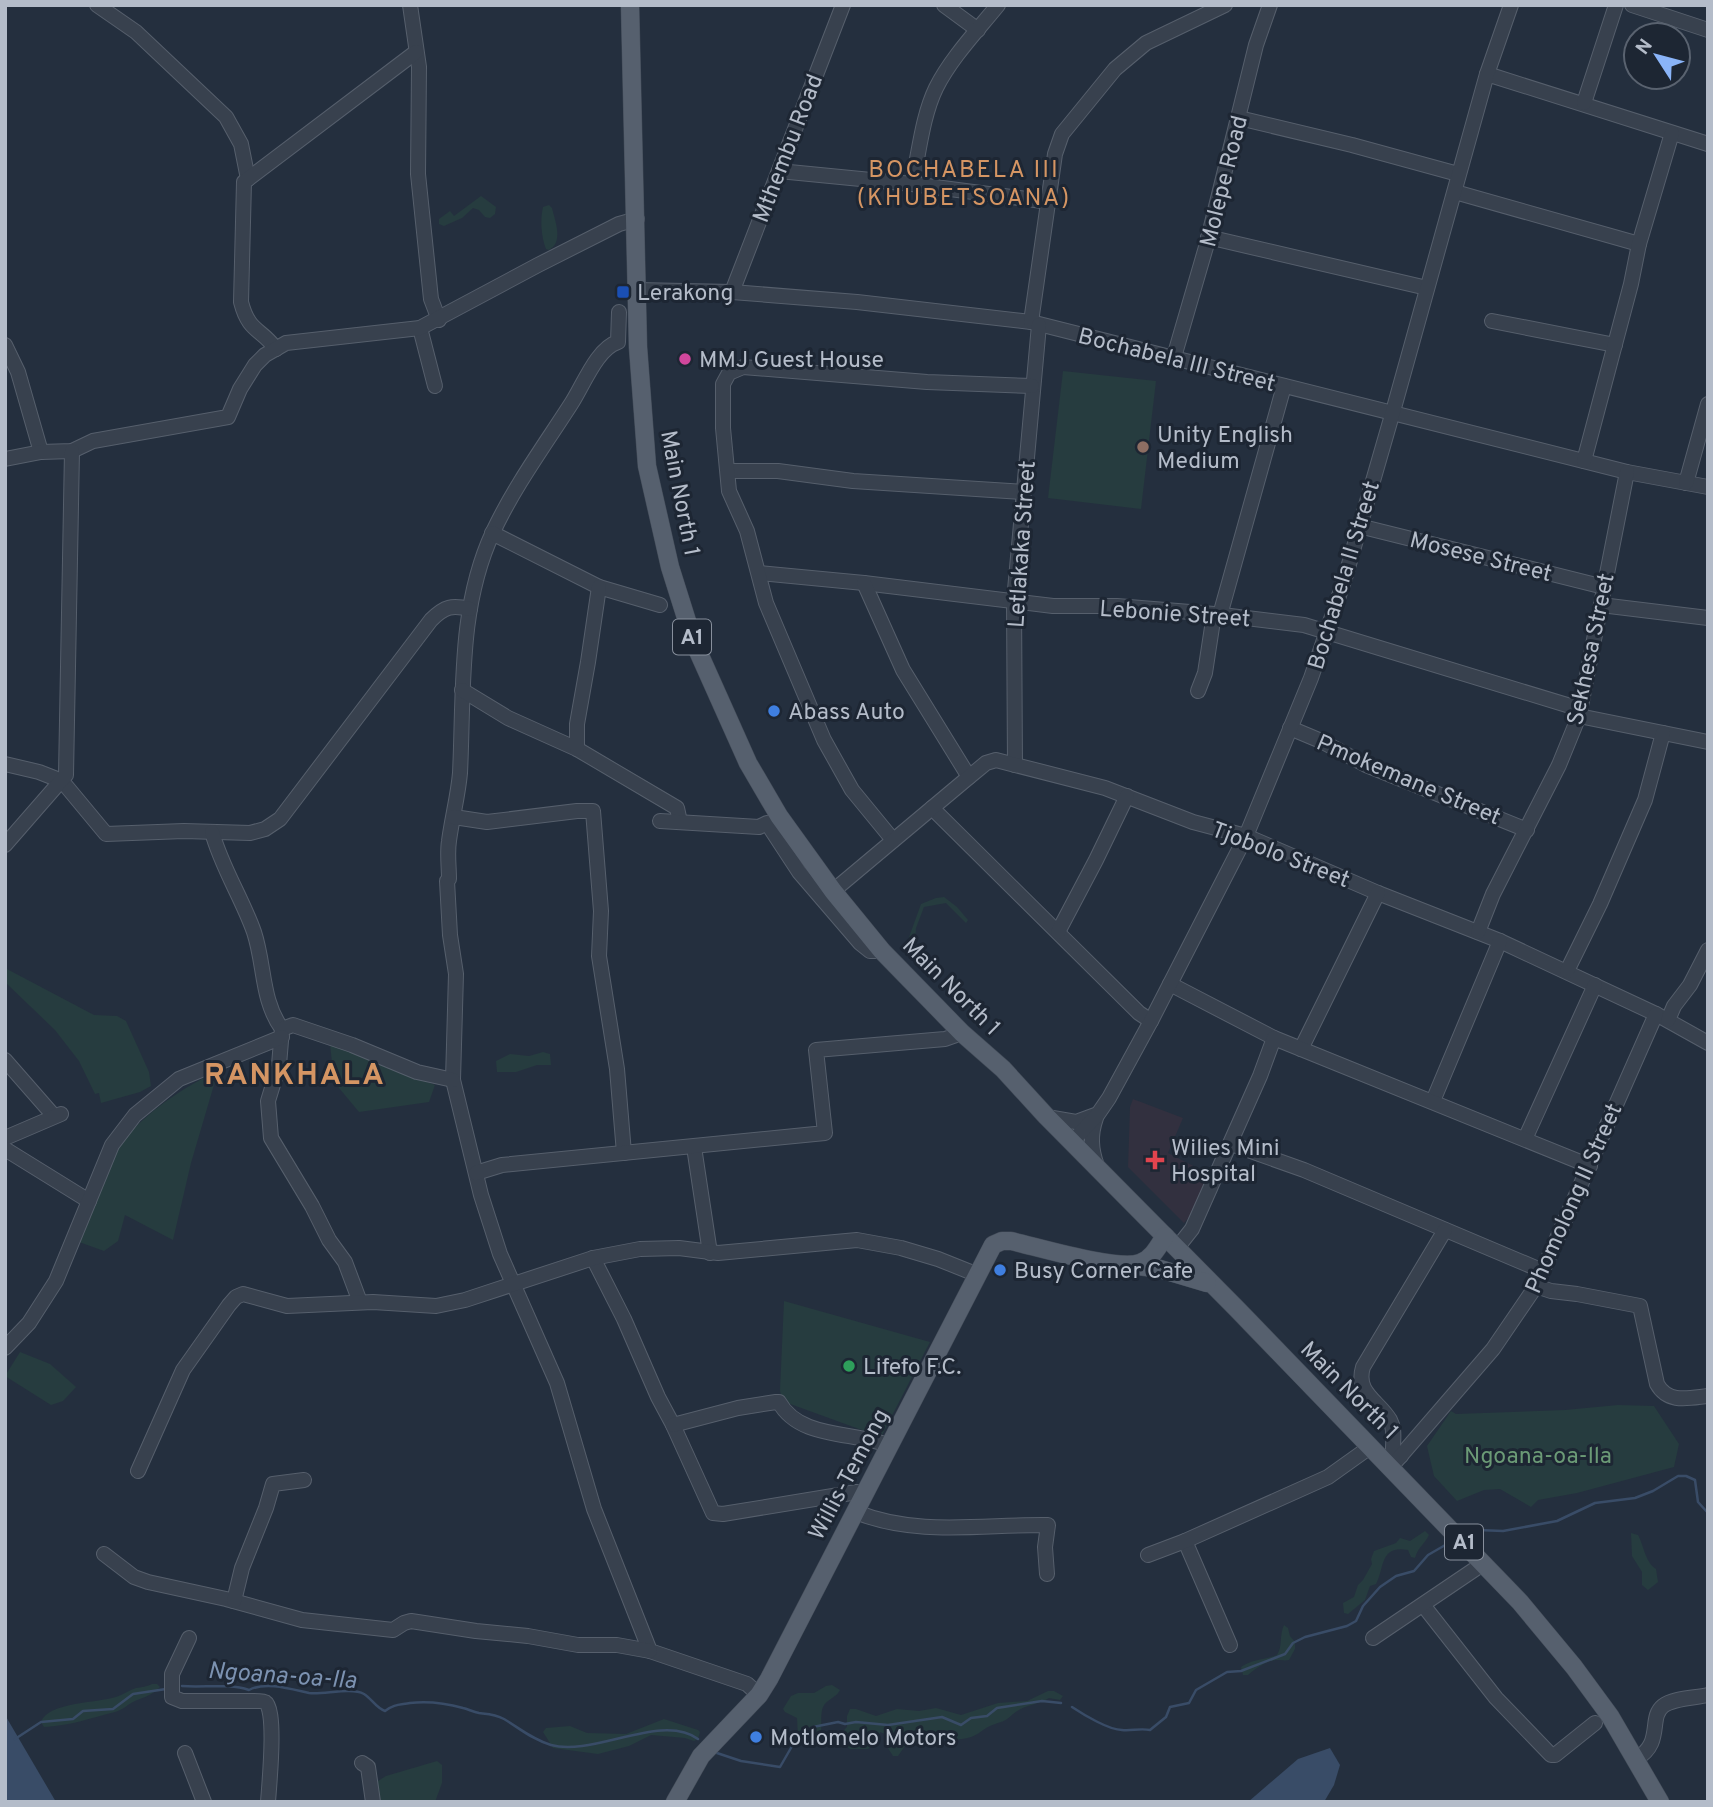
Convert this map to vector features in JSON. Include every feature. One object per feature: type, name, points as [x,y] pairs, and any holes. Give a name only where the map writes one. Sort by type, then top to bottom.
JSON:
[{"type":"main road","name":"Main North 1","points":[[630,5],[638,331],[647,466],[670,567],[693,640],[748,763],[779,816],[833,891],[882,951],[962,1033],[1003,1069],[1370,1447],[1396,1462],[1520,1602],[1574,1667],[1610,1716],[1636,1759],[1655,1801]]},
{"type":"main road","name":"Willis-Temong","points":[[675,1802],[701,1756],[759,1695],[993,1245],[1002,1241],[1132,1265]]},
{"type":"main road","points":[[1132,1265],[1141,1263],[1171,1242]]},
{"type":"main road","points":[[1132,1265],[1160,1269],[1210,1284]]},
{"type":"street","points":[[97,5],[136,32],[226,117],[241,144],[248,179]]},
{"type":"street","points":[[410,5],[419,67],[418,174],[431,299],[439,320]]},
{"type":"street","name":"Mthembu Road","points":[[732,292],[843,5]]},
{"type":"street","points":[[944,5],[978,30]]},
{"type":"street","points":[[912,184],[929,105],[936,89],[949,67],[998,5]]},
{"type":"street","name":"Letlakaka Street","points":[[1015,765],[1014,601],[1035,324],[1055,154],[1062,134],[1115,69],[1146,43],[1225,5]]},
{"type":"street","name":"Molepe Road","points":[[1174,357],[1208,237],[1256,45],[1270,5]]},
{"type":"street","name":"Bochabela II Street","points":[[1072,1142],[1098,1114],[1151,1021],[1246,836],[1327,633],[1392,415],[1487,74],[1511,5]]},
{"type":"street","points":[[1584,103],[1616,5]]},
{"type":"street","points":[[1632,5],[1708,30]]},
{"type":"street","points":[[276,349],[270,341],[255,331],[245,315],[242,302],[244,182],[416,52]]},
{"type":"street","points":[[1487,74],[1708,144]]},
{"type":"street","points":[[1239,118],[1458,174]]},
{"type":"street","points":[[1584,461],[1639,244],[1672,133]]},
{"type":"street","points":[[779,171],[912,184],[1050,202]]},
{"type":"street","points":[[1455,192],[1639,244]]},
{"type":"street","points":[[5,459],[41,452],[72,451],[93,441],[228,417],[240,389],[255,365],[265,355],[286,343],[420,328],[538,265],[620,224],[637,219]]},
{"type":"street","points":[[1208,237],[1427,288]]},
{"type":"street","name":"Bochabela III Street","points":[[638,290],[732,292],[857,302],[1035,324],[1627,472],[1708,487]]},
{"type":"street","points":[[619,312],[618,342],[601,354],[517,486],[492,533],[478,575],[470,609],[462,690],[459,792],[448,844],[447,881],[450,935],[456,974],[453,1080],[476,1173],[500,1254],[557,1382],[594,1509],[650,1651]]},
{"type":"street","points":[[1492,321],[1615,345]]},
{"type":"street","points":[[420,328],[435,386]]},
{"type":"street","points":[[617,332],[638,331]]},
{"type":"street","points":[[5,345],[18,372],[41,452]]},
{"type":"street","points":[[893,840],[852,790],[824,740],[766,603],[747,531],[729,491],[723,428],[723,384],[729,373],[743,367],[927,382],[1032,386]]},
{"type":"street","points":[[1199,691],[1217,614],[1284,386]]},
{"type":"street","points":[[1686,483],[1708,404]]},
{"type":"street","points":[[5,845],[66,775],[72,451]]},
{"type":"street","points":[[729,471],[778,471],[853,481],[1024,492]]},
{"type":"street","name":"Sekhesa Street","points":[[1478,932],[1493,894],[1559,765],[1579,713],[1627,472]]},
{"type":"street","name":"Mosese Street","points":[[1359,526],[1604,587]]},
{"type":"street","points":[[492,533],[599,587],[660,605]]},
{"type":"street","name":"Lebonie Street","points":[[759,573],[1053,606],[1117,606],[1217,614],[1304,625],[1579,713],[1708,742]]},
{"type":"street","points":[[864,583],[903,670],[969,777]]},
{"type":"street","points":[[577,749],[577,724],[599,587]]},
{"type":"street","points":[[1601,605],[1708,618]]},
{"type":"street","points":[[5,764],[39,772],[62,782],[106,834],[258,832],[275,823],[431,620],[445,608],[453,606],[470,609]]},
{"type":"street","points":[[462,690],[508,718],[577,749],[677,807],[680,822]]},
{"type":"street","name":"Pmokemane Street","points":[[1290,728],[1366,765],[1527,830]]},
{"type":"street","points":[[1567,971],[1600,904],[1645,800],[1663,733]]},
{"type":"street","name":"Tjobolo Street","points":[[833,891],[986,763],[996,760],[1126,796],[1193,822],[1246,836],[1567,971],[1662,1017],[1708,1043]]},
{"type":"street","points":[[1058,932],[1126,796]]},
{"type":"street","points":[[932,808],[1139,1013],[1151,1021]]},
{"type":"street","points":[[454,817],[487,822],[593,811],[601,911],[599,957],[617,1069],[624,1153]]},
{"type":"street","points":[[660,821],[759,827],[767,822],[799,872],[860,943],[870,951],[882,951]]},
{"type":"street","points":[[212,832],[253,931],[261,956],[264,991],[271,1014],[282,1033],[279,1065],[268,1101],[271,1138],[329,1240],[345,1262],[360,1302]]},
{"type":"street","points":[[1301,1049],[1378,893]]},
{"type":"street","points":[[1433,1101],[1500,941]]},
{"type":"street","name":"Phomolong II Street","points":[[1396,1462],[1493,1349],[1536,1286],[1619,1096],[1662,1017],[1690,985],[1708,950]]},
{"type":"street","points":[[1170,984],[1274,1038],[1590,1166]]},
{"type":"street","points":[[1525,1139],[1595,985]]},
{"type":"street","points":[[5,1348],[29,1323],[56,1281],[120,1132],[135,1115],[179,1079],[293,1026],[352,1045],[417,1072],[453,1080]]},
{"type":"street","points":[[476,1173],[502,1165],[825,1133],[816,1050],[945,1039],[962,1033]]},
{"type":"street","points":[[1171,1242],[1192,1229],[1231,1144],[1274,1038]]},
{"type":"street","points":[[5,1060],[58,1115],[5,1138]]},
{"type":"street","points":[[1046,1116],[1076,1122],[1098,1114]]},
{"type":"street","name":"Bochabela II Street","points":[[1098,1114],[1091,1138],[1092,1154],[1098,1168]]},
{"type":"street","points":[[1231,1144],[1304,1171],[1543,1271]]},
{"type":"street","points":[[694,1147],[710,1253]]},
{"type":"street","points":[[5,1149],[89,1200]]},
{"type":"street","points":[[1396,1462],[1392,1422],[1363,1389],[1360,1376],[1445,1230]]},
{"type":"street","points":[[138,1471],[183,1370],[236,1297],[243,1294],[287,1306],[360,1302],[436,1306],[465,1300],[593,1258],[656,1248],[679,1248],[710,1253],[857,1240],[901,1248],[978,1275]]},
{"type":"street","points":[[593,1258],[716,1515],[857,1492],[864,1495]]},
{"type":"street","points":[[1536,1286],[1640,1306],[1661,1391],[1669,1397],[1681,1399],[1708,1396]]},
{"type":"street","points":[[673,1425],[738,1408],[779,1402],[784,1412],[794,1420],[836,1434],[874,1439],[890,1446]]},
{"type":"street","points":[[1148,1555],[1328,1477],[1370,1447]]},
{"type":"street","points":[[234,1601],[242,1568],[274,1484],[304,1480]]},
{"type":"street","points":[[856,1512],[893,1522],[957,1529],[1005,1524],[1048,1525],[1045,1547],[1046,1574]]},
{"type":"street","points":[[1185,1541],[1230,1645]]},
{"type":"street","points":[[104,1554],[134,1577],[316,1621],[393,1630],[411,1622],[578,1645],[617,1645],[650,1651],[747,1684],[759,1695]]},
{"type":"street","points":[[1373,1638],[1484,1563]]},
{"type":"street","points":[[1423,1605],[1496,1698],[1551,1755],[1555,1755],[1595,1723]]},
{"type":"street","points":[[189,1638],[172,1675],[172,1697],[182,1701],[254,1700],[268,1704],[271,1723],[268,1802]]},
{"type":"street","points":[[1636,1759],[1646,1753],[1653,1743],[1660,1710],[1665,1704],[1708,1695]]},
{"type":"street","points":[[186,1754],[204,1802]]},
{"type":"street","points":[[362,1763],[369,1767],[373,1802]]},
{"type":"shaded area","name":"Wilies Mini Hospital","points":[[1133,1099],[1183,1118],[1168,1153],[1209,1174],[1191,1215],[1184,1223],[1128,1167],[1130,1107]]},
{"type":"green space","points":[[481,196],[496,207],[495,214],[490,218],[473,208],[462,218],[444,226],[439,224],[439,219],[450,211],[454,216]]},
{"type":"green space","points":[[549,205],[555,219],[557,237],[554,246],[549,250],[544,244],[541,222],[543,207]]},
{"type":"green space","points":[[1063,371],[1156,381],[1141,509],[1048,498]]},
{"type":"green space","points":[[944,897],[968,920],[966,923],[946,903],[924,907],[916,928],[915,942],[909,944],[908,940],[921,904]]},
{"type":"green space","points":[[5,968],[94,1015],[117,1016],[126,1021],[149,1072],[151,1086],[140,1092],[101,1103],[99,1093],[95,1094],[79,1061],[55,1030],[5,982]]},
{"type":"green space","points":[[330,1044],[435,1085],[429,1102],[359,1112],[334,1082]]},
{"type":"green space","points":[[543,1052],[550,1054],[551,1065],[537,1065],[516,1072],[497,1072],[496,1061],[510,1054],[529,1056]]},
{"type":"green space","points":[[207,1076],[216,1078],[191,1163],[173,1240],[125,1215],[118,1241],[104,1251],[79,1242],[101,1181],[119,1147],[137,1125],[159,1107]]},
{"type":"green space","name":"Lifefo F.C.","points":[[784,1301],[930,1342],[881,1437],[782,1401],[780,1390]]},
{"type":"green space","points":[[20,1352],[50,1364],[76,1387],[63,1401],[51,1405],[5,1376]]},
{"type":"green space","name":"Ngoana-oa-lla","points":[[1618,1405],[1654,1406],[1679,1444],[1674,1467],[1577,1493],[1538,1500],[1531,1507],[1500,1489],[1484,1490],[1457,1501],[1434,1476],[1427,1446],[1451,1411],[1456,1414]]},
{"type":"green space","points":[[1425,1531],[1429,1535],[1415,1558],[1411,1557],[1408,1550],[1399,1549],[1388,1554],[1376,1584],[1370,1586],[1365,1600],[1348,1614],[1344,1613],[1343,1603],[1354,1597],[1358,1585],[1372,1564],[1374,1551],[1396,1543],[1400,1538],[1410,1541]]},
{"type":"green space","points":[[1631,1533],[1638,1535],[1647,1558],[1656,1569],[1658,1582],[1648,1590],[1642,1585],[1642,1572],[1632,1556]]},
{"type":"green space","points":[[1284,1625],[1295,1642],[1295,1649],[1289,1660],[1269,1662],[1248,1675],[1243,1675],[1241,1667],[1245,1664],[1277,1655]]},
{"type":"green space","points":[[152,1684],[160,1687],[118,1711],[62,1725],[44,1727],[41,1722],[45,1715],[53,1710],[116,1697]]},
{"type":"green space","points":[[832,1685],[840,1690],[823,1707],[821,1731],[817,1735],[807,1733],[802,1739],[798,1737],[797,1718],[783,1709],[791,1696],[814,1693]]},
{"type":"green space","points":[[1048,1691],[1063,1696],[1060,1700],[1049,1698],[1021,1709],[1005,1721],[971,1737],[948,1739],[911,1730],[903,1737],[905,1746],[898,1756],[893,1756],[886,1745],[887,1735],[880,1732],[879,1740],[868,1749],[850,1749],[839,1741],[838,1736],[847,1727],[850,1709],[876,1716],[897,1709],[919,1711],[936,1708],[961,1715],[998,1703],[1027,1701]]},
{"type":"green space","points":[[664,1719],[698,1730],[698,1739],[694,1741],[651,1735],[629,1746],[598,1754],[553,1748],[543,1732],[546,1728],[570,1726],[587,1733],[626,1734]]},
{"type":"green space","points":[[437,1761],[442,1765],[442,1783],[435,1802],[377,1802],[378,1781],[386,1776]]},
{"type":"water","points":[[5,1715],[56,1802],[5,1802]]},
{"type":"water","points":[[1330,1748],[1340,1765],[1334,1785],[1324,1802],[1248,1802],[1298,1759]]},
{"type":"waterway","name":"Ngoana-oa-lla","points":[[1478,1530],[1503,1531],[1557,1521],[1595,1503],[1635,1498],[1678,1476],[1695,1480],[1698,1502],[1708,1513]]},
{"type":"waterway","name":"Ngoana-oa-lla","points":[[1072,1707],[1110,1728],[1150,1730],[1166,1717],[1170,1707],[1189,1703],[1196,1690],[1227,1672],[1241,1671],[1285,1654],[1293,1643],[1305,1637],[1356,1621],[1363,1606],[1380,1587],[1396,1576],[1414,1571],[1428,1555],[1447,1544]]},
{"type":"waterway","name":"Ngoana-oa-lla","points":[[182,1686],[224,1686],[249,1690],[271,1686],[309,1693],[352,1691],[364,1694],[385,1711],[410,1703],[443,1704],[498,1716],[538,1740],[568,1747],[666,1730],[683,1732],[698,1739]]},
{"type":"waterway","name":"Ngoana-oa-lla","points":[[15,1739],[41,1722],[73,1719],[83,1711],[113,1709],[133,1694],[166,1689]]},
{"type":"waterway","name":"Ngoana-oa-lla","points":[[717,1753],[741,1761],[780,1767],[799,1734],[813,1727],[838,1722],[888,1725],[942,1717],[961,1725],[971,1718],[987,1716],[997,1708],[1042,1701],[1061,1703]]},
{"type":"place","name":"Lerakong","points":[[623,292]]},
{"type":"place","name":"MMJ Guest House","points":[[685,359]]},
{"type":"place","name":"Unity English Medium","points":[[1143,447]]},
{"type":"place","name":"Abass Auto","points":[[774,711]]},
{"type":"place","name":"Wilies Mini Hospital","points":[[1155,1160]]},
{"type":"place","name":"Busy Corner Cafe","points":[[1000,1270]]},
{"type":"place","name":"Lifefo F.C.","points":[[849,1366]]},
{"type":"place","name":"Motlomelo Motors","points":[[756,1737]]},
{"type":"district","name":"BOCHABELA III (KHUBETSOANA)","points":[[964,183]]},
{"type":"district","name":"RANKHALA","points":[[295,1074]]}]
